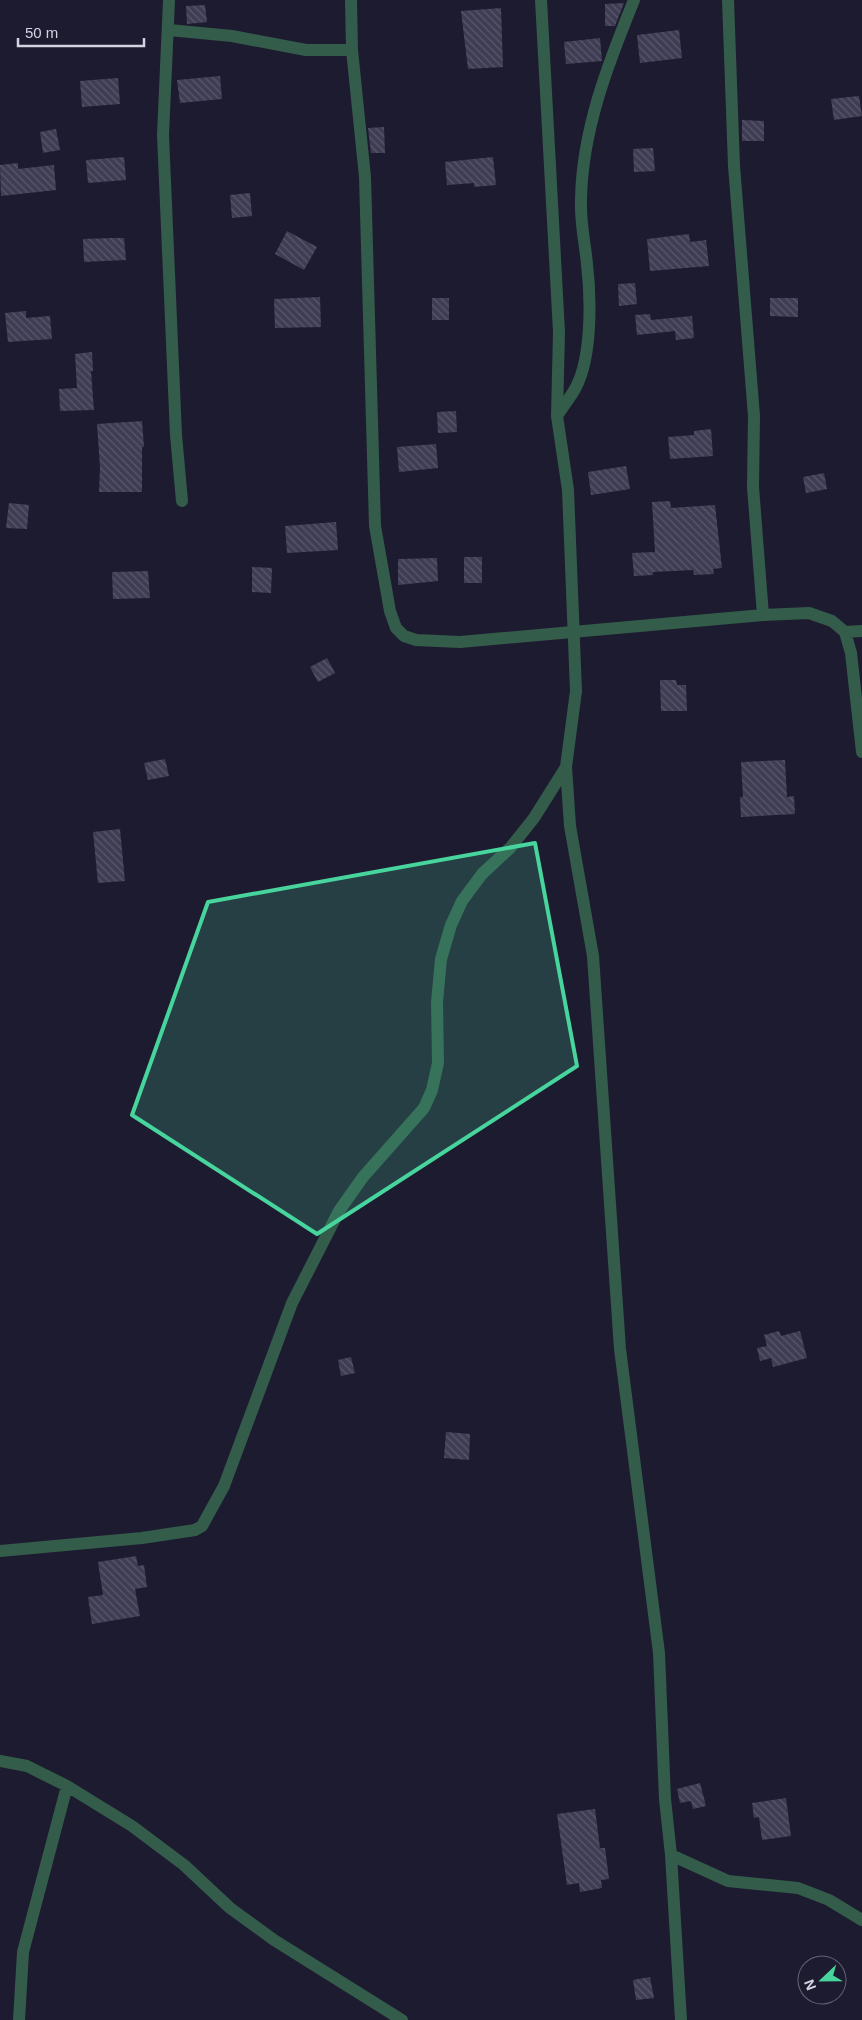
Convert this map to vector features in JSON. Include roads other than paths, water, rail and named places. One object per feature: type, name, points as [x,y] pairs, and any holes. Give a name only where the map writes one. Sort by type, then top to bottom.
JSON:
[{"type":"street","points":[[169,0],[163,135],[176,436],[182,501]]},
{"type":"street","points":[[351,0],[352,50],[365,177],[375,526],[390,611],[396,628],[404,636],[416,640],[460,642],[763,615],[809,614],[832,621],[845,632],[852,653],[862,752]]},
{"type":"street","points":[[541,0],[559,332],[557,416],[568,490],[576,691],[566,767],[570,826],[592,956],[620,1340],[659,1653],[664,1799],[671,1855],[681,2020]]},
{"type":"street","points":[[557,416],[576,387],[589,325],[590,299],[581,201],[586,156],[598,96],[609,61],[634,0]]},
{"type":"street","points":[[728,0],[734,166],[752,397],[753,487],[763,615]]},
{"type":"street","points":[[169,30],[232,36],[306,50],[352,50]]},
{"type":"street","points":[[845,632],[862,631]]},
{"type":"street","points":[[0,1551],[142,1538],[195,1530],[202,1526],[224,1486],[292,1304],[339,1211],[362,1177],[424,1108],[432,1090],[438,1062],[437,1002],[441,959],[451,925],[462,901],[482,874],[510,848],[534,818],[566,767]]},
{"type":"street","points":[[0,1761],[27,1766],[67,1786],[132,1826],[184,1865],[230,1908],[274,1940],[402,2020]]},
{"type":"street","points":[[18,2020],[23,1952],[67,1786]]},
{"type":"street","points":[[671,1855],[728,1881],[798,1888],[829,1900],[862,1920]]}]
